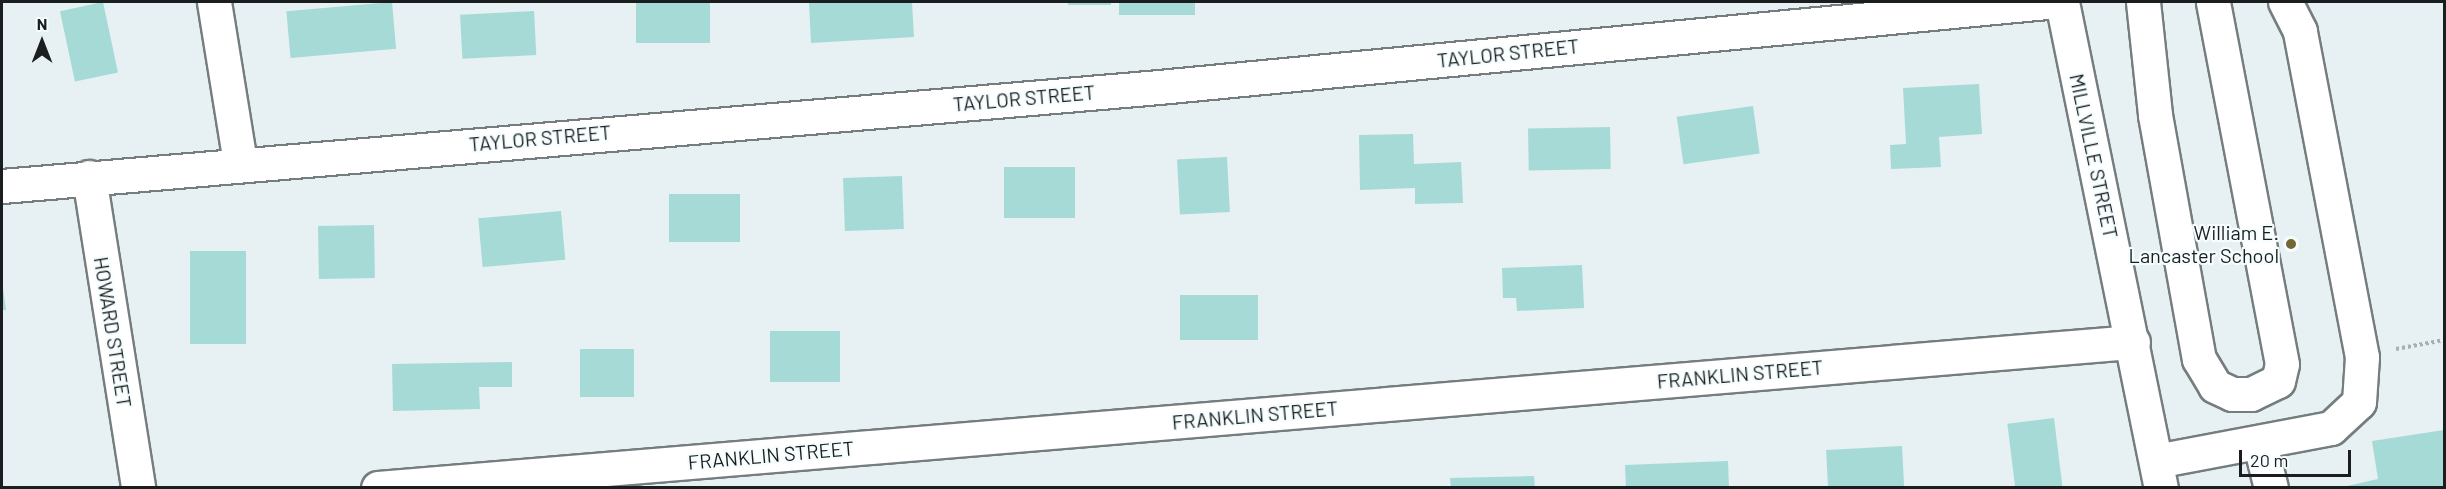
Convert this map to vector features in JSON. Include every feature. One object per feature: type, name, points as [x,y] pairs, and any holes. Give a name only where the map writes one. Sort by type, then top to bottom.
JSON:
[{"type":"street","points":[[214,2],[240,162]]},
{"type":"street","name":"TAYLOR STREET","points":[[2,186],[240,162],[1158,87],[2046,2]]},
{"type":"street","name":"MILLVILLE STREET","points":[[2062,2],[2159,474]]},
{"type":"street","points":[[2143,2],[2155,116],[2199,359],[2215,386],[2232,394],[2251,394],[2278,381],[2282,364],[2213,2]]},
{"type":"street","points":[[2159,474],[2260,444],[2331,428],[2359,402],[2364,384],[2300,32],[2285,2]]},
{"type":"street","name":"HOWARD STREET","points":[[89,177],[138,488]]},
{"type":"street","name":"FRANKLIN STREET","points":[[378,488],[2133,342]]},
{"type":"street","points":[[2260,444],[2271,488]]},
{"type":"path","points":[[2389,350],[2445,340]]},
{"type":"building","points":[[103,2],[118,72],[75,82],[60,11]]},
{"type":"building","points":[[392,2],[396,49],[290,58],[286,11]]},
{"type":"building","points":[[636,2],[710,2],[710,43],[636,43]]},
{"type":"building","points":[[809,2],[912,2],[914,37],[811,43]]},
{"type":"building","points":[[1068,2],[1111,2],[1111,5],[1068,5]]},
{"type":"building","points":[[1119,2],[1195,2],[1195,15],[1119,15]]},
{"type":"building","points":[[534,11],[536,55],[462,59],[460,15]]},
{"type":"building","points":[[1979,84],[1982,134],[1939,137],[1941,167],[1891,169],[1890,145],[1906,144],[1903,88]]},
{"type":"building","points":[[1753,106],[1760,154],[1683,164],[1677,117]]},
{"type":"building","points":[[1610,127],[1611,169],[1529,170],[1528,128]]},
{"type":"building","points":[[1413,134],[1414,164],[1461,162],[1463,203],[1415,204],[1415,188],[1360,190],[1359,135]]},
{"type":"building","points":[[1227,157],[1230,212],[1180,215],[1177,160]]},
{"type":"building","points":[[1004,167],[1075,167],[1075,218],[1004,218]]},
{"type":"building","points":[[902,176],[904,229],[845,231],[843,178]]},
{"type":"building","points":[[669,194],[740,194],[740,242],[669,242]]},
{"type":"building","points":[[561,211],[565,260],[483,267],[478,218]]},
{"type":"building","points":[[374,225],[375,278],[319,279],[318,226]]},
{"type":"building","points":[[190,251],[246,251],[246,344],[190,344]]},
{"type":"building","points":[[1582,265],[1584,308],[1517,311],[1516,298],[1503,298],[1502,268]]},
{"type":"building","points":[[2,281],[6,310],[2,310]]},
{"type":"building","points":[[1180,295],[1258,295],[1258,340],[1180,340]]},
{"type":"building","points":[[770,331],[840,331],[840,382],[770,382]]},
{"type":"building","points":[[580,349],[634,349],[634,397],[580,397]]},
{"type":"building","points":[[512,362],[512,387],[479,387],[480,409],[393,411],[392,364]]},
{"type":"building","points":[[2054,418],[2063,488],[2015,488],[2007,424]]},
{"type":"building","points":[[2444,430],[2444,488],[2338,488],[2378,479],[2372,441]]},
{"type":"building","points":[[1902,446],[1904,488],[1828,488],[1826,450]]},
{"type":"building","points":[[1728,461],[1729,488],[1626,488],[1625,465]]},
{"type":"building","points":[[1534,476],[1535,488],[1451,488],[1450,478]]},
{"type":"place","name":"William E. Lancaster School","points":[[2291,244]]}]
